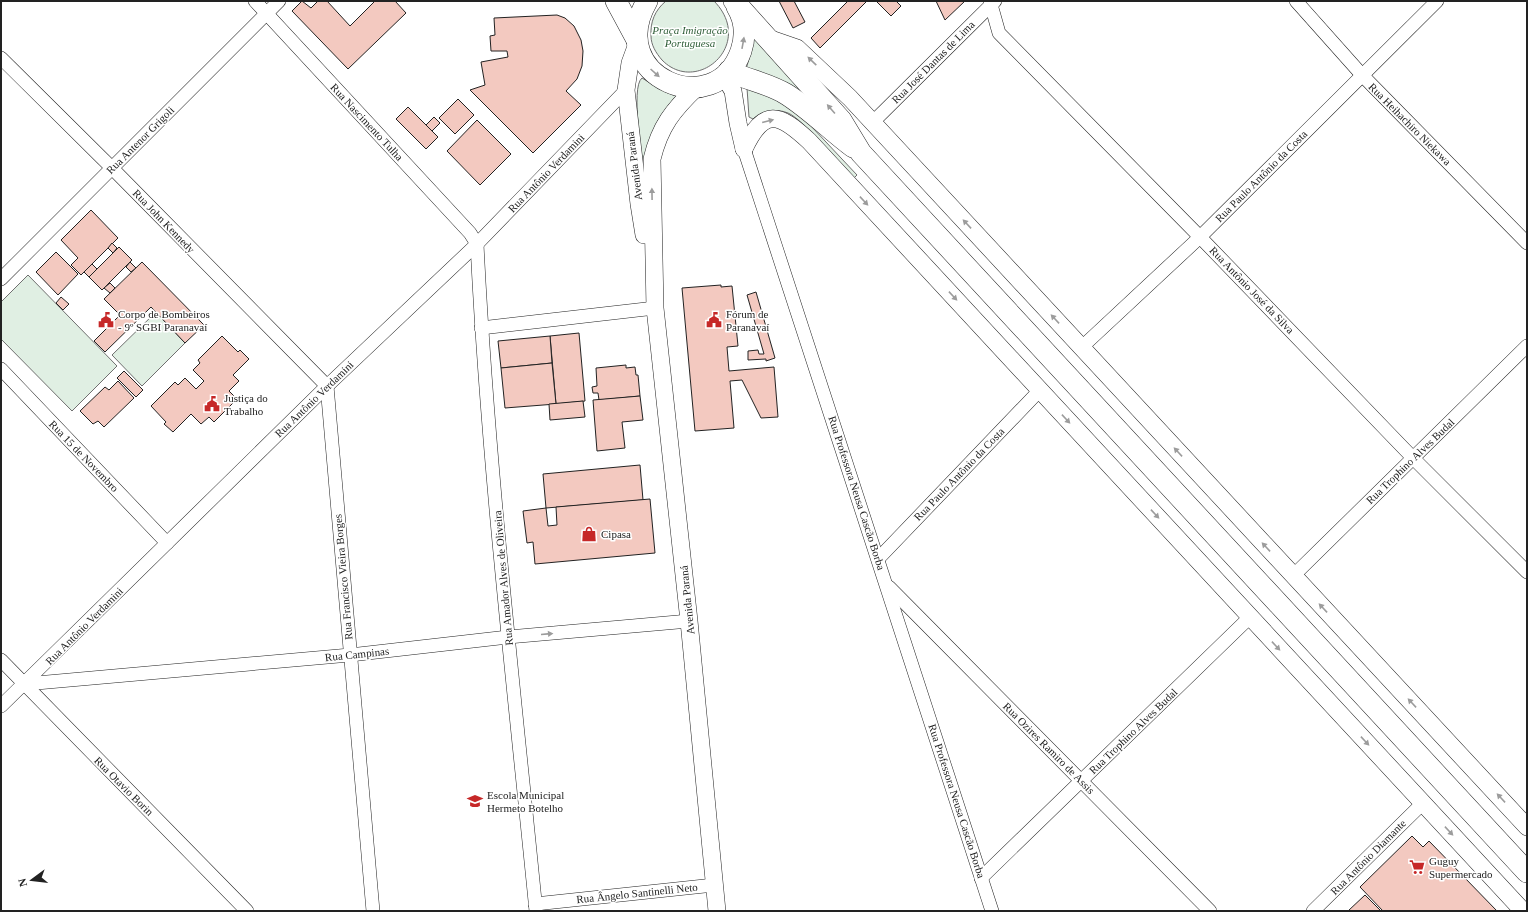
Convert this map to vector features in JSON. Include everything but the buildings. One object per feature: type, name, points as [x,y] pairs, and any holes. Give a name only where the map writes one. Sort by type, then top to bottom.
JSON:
[{"type":"main road","points":[[637,42],[637,26],[640,13],[647,1]]},
{"type":"main road","points":[[617,5],[637,42],[647,65],[659,77],[674,85],[697,87],[712,83],[726,74],[738,59],[743,44],[744,28],[741,13],[734,1]]},
{"type":"main road","points":[[734,1],[841,120],[861,153],[1527,872]]},
{"type":"main road","points":[[726,74],[770,85],[785,93],[804,107],[830,131],[861,153]]},
{"type":"street","name":"Rua Nascimento Tulha","points":[[255,1],[470,233],[477,244]]},
{"type":"street","name":"Rua Antenor Grigoli","points":[[1,279],[279,1]]},
{"type":"street","name":"Rua Heihachiro Niekawa","points":[[1296,1],[1362,75],[1527,243]]},
{"type":"street","name":"Rua Paulo Antônio da Costa","points":[[1082,348],[1200,236],[1437,1]]},
{"type":"street","name":"Rua José Dantas de Lima","points":[[872,123],[992,2]]},
{"type":"street","name":"Rua Antônio José da Silva","points":[[992,2],[999,33],[1200,236],[1413,458],[1527,572]]},
{"type":"street","points":[[768,38],[797,48],[850,98],[1527,827]]},
{"type":"street","name":"Avenida Paraná","points":[[637,42],[630,63],[626,90],[639,204],[654,288]]},
{"type":"street","name":"Rua John Kennedy","points":[[1,58],[327,386]]},
{"type":"street","name":"Rua Professora Neusa Cascão Borba","points":[[726,74],[733,91],[744,149],[992,911]]},
{"type":"street","name":"Avenida Paraná","points":[[697,87],[673,112],[663,126],[652,159],[654,288],[689,621],[717,911]]},
{"type":"street","name":"Rua Antônio Verdamini","points":[[1,706],[327,386],[477,244],[626,90]]},
{"type":"street","points":[[744,149],[756,127],[769,119],[784,120],[809,141],[1523,911]]},
{"type":"street","name":"Rua Amador Alves de Oliveira","points":[[477,244],[481,328],[508,637],[535,908]]},
{"type":"street","points":[[481,328],[655,308]]},
{"type":"street","name":"Rua Trophino Alves Budal","points":[[1293,576],[1527,346]]},
{"type":"street","name":"Rua 15 de Novembro","points":[[1,369],[167,543]]},
{"type":"street","name":"Rua Francisco Vieira Borges","points":[[327,386],[372,911]]},
{"type":"street","name":"Rua Paulo Antônio da Costa","points":[[878,559],[1040,390]]},
{"type":"street","name":"Rua Ozires Ramiro de Assis","points":[[887,585],[1210,911]]},
{"type":"street","name":"Rua Trophino Alves Budal","points":[[981,878],[1250,617]]},
{"type":"street","name":"Rua Campinas","points":[[25,684],[350,655],[508,637],[689,621]]},
{"type":"street","name":"Rua Otavio Borin","points":[[1,660],[247,911]]},
{"type":"street","name":"Rua Antônio Diamante","points":[[1313,911],[1423,803]]},
{"type":"street","name":"Rua Ângelo Santinelli Neto","points":[[535,908],[714,885]]},
{"type":"green space","name":"Praça Imigração Portuguesa","points":[[666,1],[714,1],[725,17],[729,33],[725,48],[717,60],[705,68],[691,72],[676,70],[662,60],[653,46],[651,31],[652,21],[656,12]]},
{"type":"green space","points":[[754,37],[835,122],[746,69]]},
{"type":"green space","points":[[642,78],[665,92],[676,96],[660,117],[652,134],[649,143],[645,179],[637,110],[637,95]]},
{"type":"green space","points":[[747,88],[777,95],[810,125],[857,175],[853,179],[812,133],[795,117],[788,113],[783,111],[770,111],[765,112],[753,119],[749,117]]},
{"type":"green space","points":[[28,275],[117,366],[72,411],[1,339],[1,302]]},
{"type":"green space","points":[[156,312],[185,343],[142,386],[112,355]]},
{"type":"place","name":"Corpo de Bombeiros - 9º SGBI Paranavaí","points":[[106,320]]},
{"type":"place","name":"Fórum de Paranavaí","points":[[714,320]]},
{"type":"place","name":"Justiça do Trabalho","points":[[212,404]]},
{"type":"place","name":"Cipasa","points":[[589,534]]},
{"type":"place","name":"Escola Municipal Hermeto Botelho","points":[[475,801]]},
{"type":"place","name":"Guguy Supermercado","points":[[1417,867]]}]
